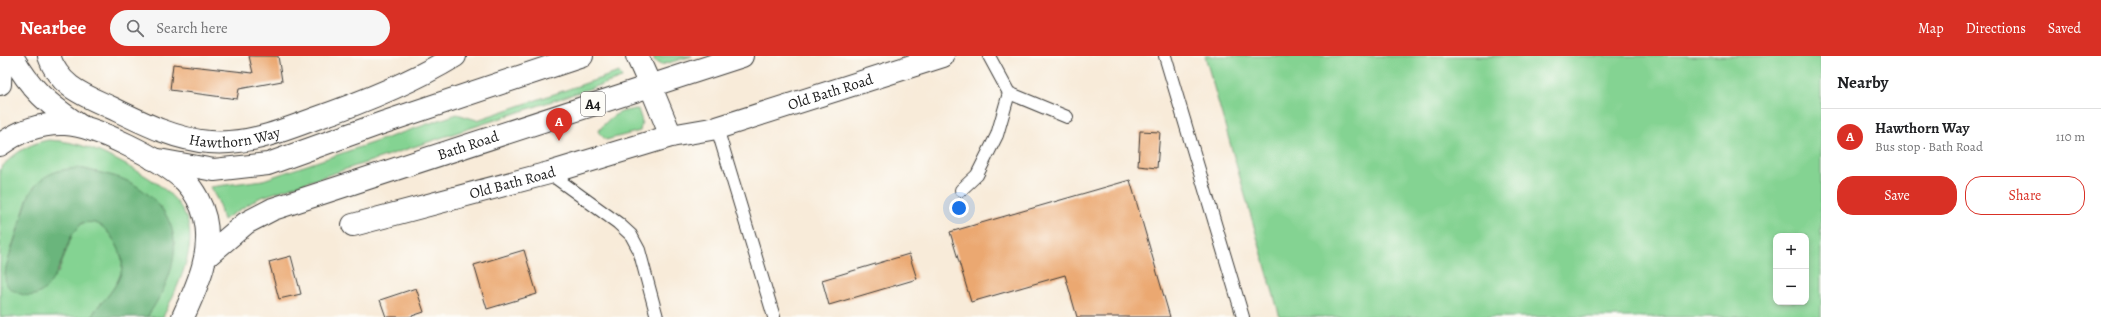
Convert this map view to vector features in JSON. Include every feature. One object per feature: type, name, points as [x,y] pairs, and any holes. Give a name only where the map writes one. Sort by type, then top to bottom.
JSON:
[{"type":"main road","points":[[0,84],[1,56]]},
{"type":"main road","points":[[12,56],[26,79],[38,94],[79,125],[153,159],[172,171],[185,182],[200,204],[206,230],[206,257],[199,280],[183,317]]},
{"type":"main road","name":"Hawthorn Way","points":[[49,56],[55,71],[64,82],[83,94],[147,126],[175,136],[208,142],[230,142],[259,139],[350,107],[427,73],[455,56]]},
{"type":"main road","points":[[153,159],[214,170],[268,164],[389,120],[582,56]]},
{"type":"main road","points":[[637,56],[671,136]]},
{"type":"main road","name":"Bath Road","points":[[206,257],[246,223],[272,209],[742,56]]},
{"type":"main road","name":"Old Bath Road","points":[[353,226],[550,173],[671,136],[717,128],[944,56]]},
{"type":"main road","points":[[0,145],[27,129],[39,126],[66,124],[79,125]]},
{"type":"lane","points":[[989,56],[1009,93],[1066,117]]},
{"type":"lane","points":[[1165,56],[1243,317]]},
{"type":"lane","points":[[961,190],[977,175],[990,149],[1009,93]]},
{"type":"lane","points":[[717,128],[774,317]]},
{"type":"lane","points":[[550,173],[618,223],[631,235],[639,250],[657,317]]},
{"type":"green space","points":[[654,56],[692,56],[661,65],[654,61]]},
{"type":"green space","points":[[1205,56],[1821,56],[1821,317],[1280,317]]},
{"type":"green space","points":[[619,72],[622,78],[259,198],[223,220],[218,201],[210,187],[263,180],[457,114],[477,120]]},
{"type":"green space","points":[[638,109],[642,121],[640,131],[606,140],[598,132],[610,118],[615,115],[625,111]]},
{"type":"green space","points":[[48,140],[90,148],[128,166],[154,182],[173,197],[184,213],[189,230],[189,248],[184,269],[163,317],[147,317],[164,286],[174,251],[163,210],[135,185],[108,175],[80,168],[29,195],[10,253],[58,273],[73,233],[82,223],[96,223],[108,232],[120,252],[122,267],[118,281],[107,297],[96,309],[92,317],[0,317],[0,169],[22,150],[34,144]]},
{"type":"green space","points":[[80,168],[115,177],[135,185],[153,199],[165,214],[172,229],[174,246],[172,263],[167,281],[147,317],[92,317],[96,309],[107,297],[118,281],[121,274],[122,260],[120,252],[111,236],[102,226],[91,222],[82,223],[72,235],[58,269],[45,289],[35,295],[24,295],[8,287],[5,279],[6,267],[29,195],[44,177],[57,171]]},
{"type":"building","points":[[249,56],[278,56],[282,81],[239,89],[237,99],[170,90],[173,64],[253,73]]},
{"type":"building","points":[[1140,131],[1160,132],[1157,168],[1138,166]]},
{"type":"building","points":[[1130,180],[1170,317],[1077,317],[1065,275],[971,302],[950,232]]},
{"type":"building","points":[[524,250],[537,294],[487,309],[474,265]]},
{"type":"building","points":[[909,254],[917,279],[829,305],[822,280]]},
{"type":"building","points":[[291,256],[301,294],[279,299],[269,262]]},
{"type":"building","points":[[416,288],[424,312],[409,317],[386,317],[380,300]]},
{"type":"place","name":"Hawthorn Way","points":[[559,141]]}]
